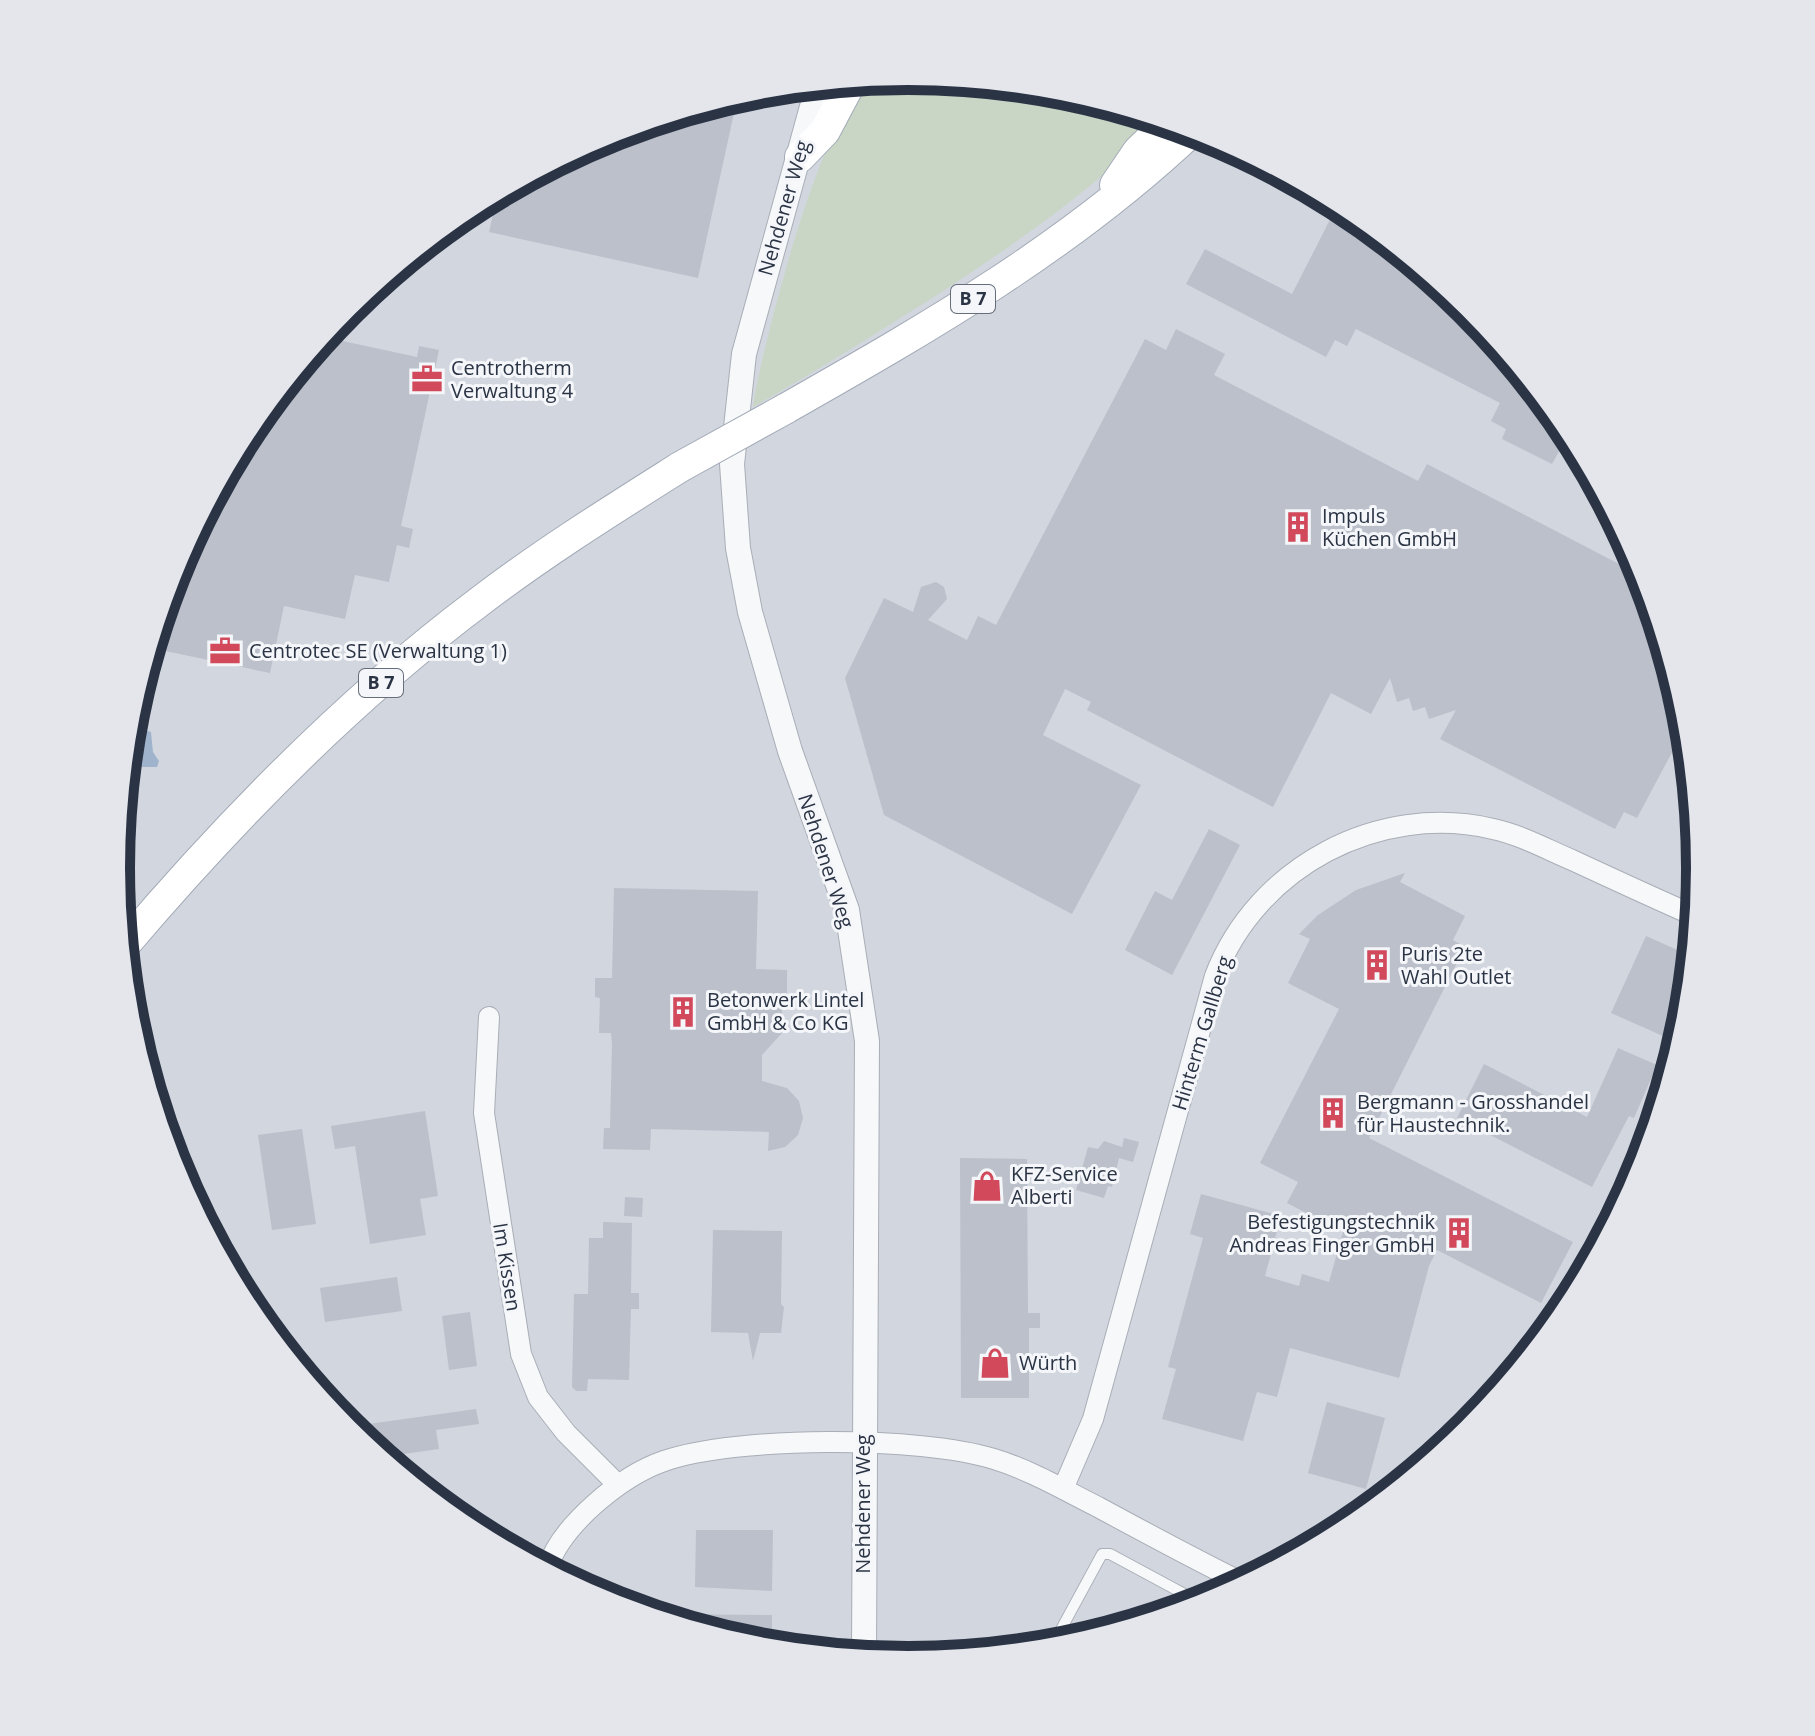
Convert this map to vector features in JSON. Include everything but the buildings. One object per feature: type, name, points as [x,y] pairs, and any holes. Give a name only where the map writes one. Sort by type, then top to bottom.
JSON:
[{"type":"main road","points":[[800,157],[825,131],[845,93]]},
{"type":"main road","name":"B 7","points":[[1096,213],[1138,151],[1159,131]]},
{"type":"main road","name":"B 7","points":[[133,935],[244,811],[353,707],[478,602],[597,519],[680,467],[984,293],[1096,213],[1181,140]]},
{"type":"street","name":"Nehdener Weg","points":[[815,96],[744,354],[732,464],[738,548],[765,671],[847,910],[867,1041],[864,1644]]},
{"type":"street","name":"Hinterm Gallberg","points":[[1063,1489],[1093,1419],[1215,976],[1237,931],[1274,887],[1327,850],[1353,839],[1407,825],[1457,823],[1520,837],[1684,911]]},
{"type":"street","name":"Im Kissen","points":[[489,1017],[484,1113],[521,1354],[538,1397],[566,1433],[617,1484]]},
{"type":"street","points":[[550,1559],[583,1516],[617,1484],[664,1461],[721,1449],[863,1443],[975,1453],[1026,1471],[1230,1576]]},
{"type":"lane","points":[[1060,1631],[1102,1554],[1110,1554],[1185,1595]]},
{"type":"shaded area","points":[[908,90],[1009,97],[1059,105],[1158,131],[1252,170],[1296,194],[1340,221],[1420,283],[1458,318],[1525,394],[1581,479],[1605,524],[1626,570],[1659,667],[1671,716],[1684,817],[1686,868],[1679,970],[1671,1020],[1644,1118],[1626,1166],[1581,1257],[1525,1342],[1492,1381],[1458,1418],[1381,1485],[1340,1515],[1252,1566],[1158,1605],[1109,1619],[1059,1631],[958,1644],[908,1646],[806,1639],[756,1631],[657,1605],[563,1566],[518,1542],[475,1515],[395,1453],[357,1418],[290,1342],[234,1257],[210,1212],[189,1166],[156,1069],[144,1020],[131,919],[131,817],[136,766],[144,716],[171,618],[189,570],[234,479],[290,394],[323,355],[357,318],[434,251],[475,221],[563,170],[657,131],[706,117],[756,105],[857,92]]},
{"type":"green space","points":[[908,90],[1009,97],[1059,105],[1152,129],[1083,192],[1027,234],[940,293],[753,407],[768,336],[797,231],[834,132],[859,92]]},
{"type":"water","points":[[142,729],[151,732],[153,752],[159,761],[157,767],[141,767],[138,763]]},
{"type":"place","name":"Centrotherm Verwaltung 4","points":[[427,379]]},
{"type":"place","name":"Impuls Küchen GmbH","points":[[1298,527]]},
{"type":"place","name":"Centrotec SE (Verwaltung 1)","points":[[225,651]]},
{"type":"place","name":"Puris 2te Wahl Outlet","points":[[1377,965]]},
{"type":"place","name":"Betonwerk Lintel GmbH & Co KG","points":[[683,1012]]},
{"type":"place","name":"Bergmann - Grosshandel für Haustechnik.","points":[[1333,1113]]},
{"type":"place","name":"KFZ-Service Alberti","points":[[987,1186]]},
{"type":"place","name":"Befestigungstechnik Andreas Finger GmbH","points":[[1459,1233]]},
{"type":"place","name":"Würth","points":[[995,1363]]}]
